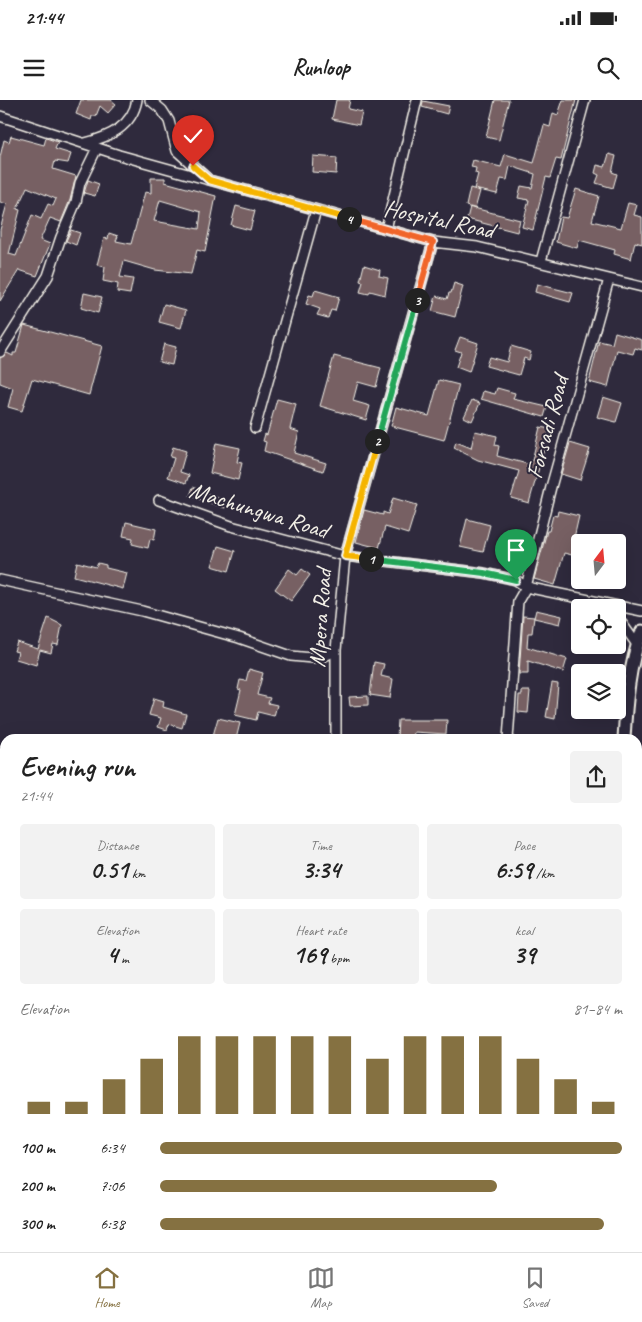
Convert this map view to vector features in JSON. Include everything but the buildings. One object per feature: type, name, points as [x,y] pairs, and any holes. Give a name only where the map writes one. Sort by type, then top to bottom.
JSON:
[{"type":"street","points":[[84,144],[117,132],[129,120],[137,100]]},
{"type":"street","points":[[150,100],[170,121],[177,151],[209,180]]},
{"type":"street","points":[[386,229],[417,100]]},
{"type":"street","points":[[541,261],[584,100]]},
{"type":"street","name":"Hospital Road","points":[[0,116],[97,148],[433,242],[477,248],[541,261],[642,287]]},
{"type":"street","points":[[0,352],[48,276],[61,236],[76,202],[80,183],[97,148]]},
{"type":"street","points":[[255,428],[316,210]]},
{"type":"street","name":"Mpera Road","points":[[336,734],[336,650],[345,556],[433,242]]},
{"type":"street","name":"Forsadi Road","points":[[508,734],[517,606],[526,587],[551,487],[609,279]]},
{"type":"street","name":"Machungwa Road","points":[[158,500],[231,526],[345,556],[484,573],[516,580],[526,587],[578,599]]},
{"type":"street","points":[[0,580],[142,612],[239,638],[291,656],[312,658],[325,656],[336,650]]},
{"type":"street","name":"Machungwa Road","points":[[626,609],[642,611]]},
{"type":"street","points":[[626,629],[638,646]]},
{"type":"street","points":[[624,734],[625,708],[642,631]]},
{"type":"route","points":[[193,166],[209,180],[433,242],[345,556],[484,573],[516,580]]}]
